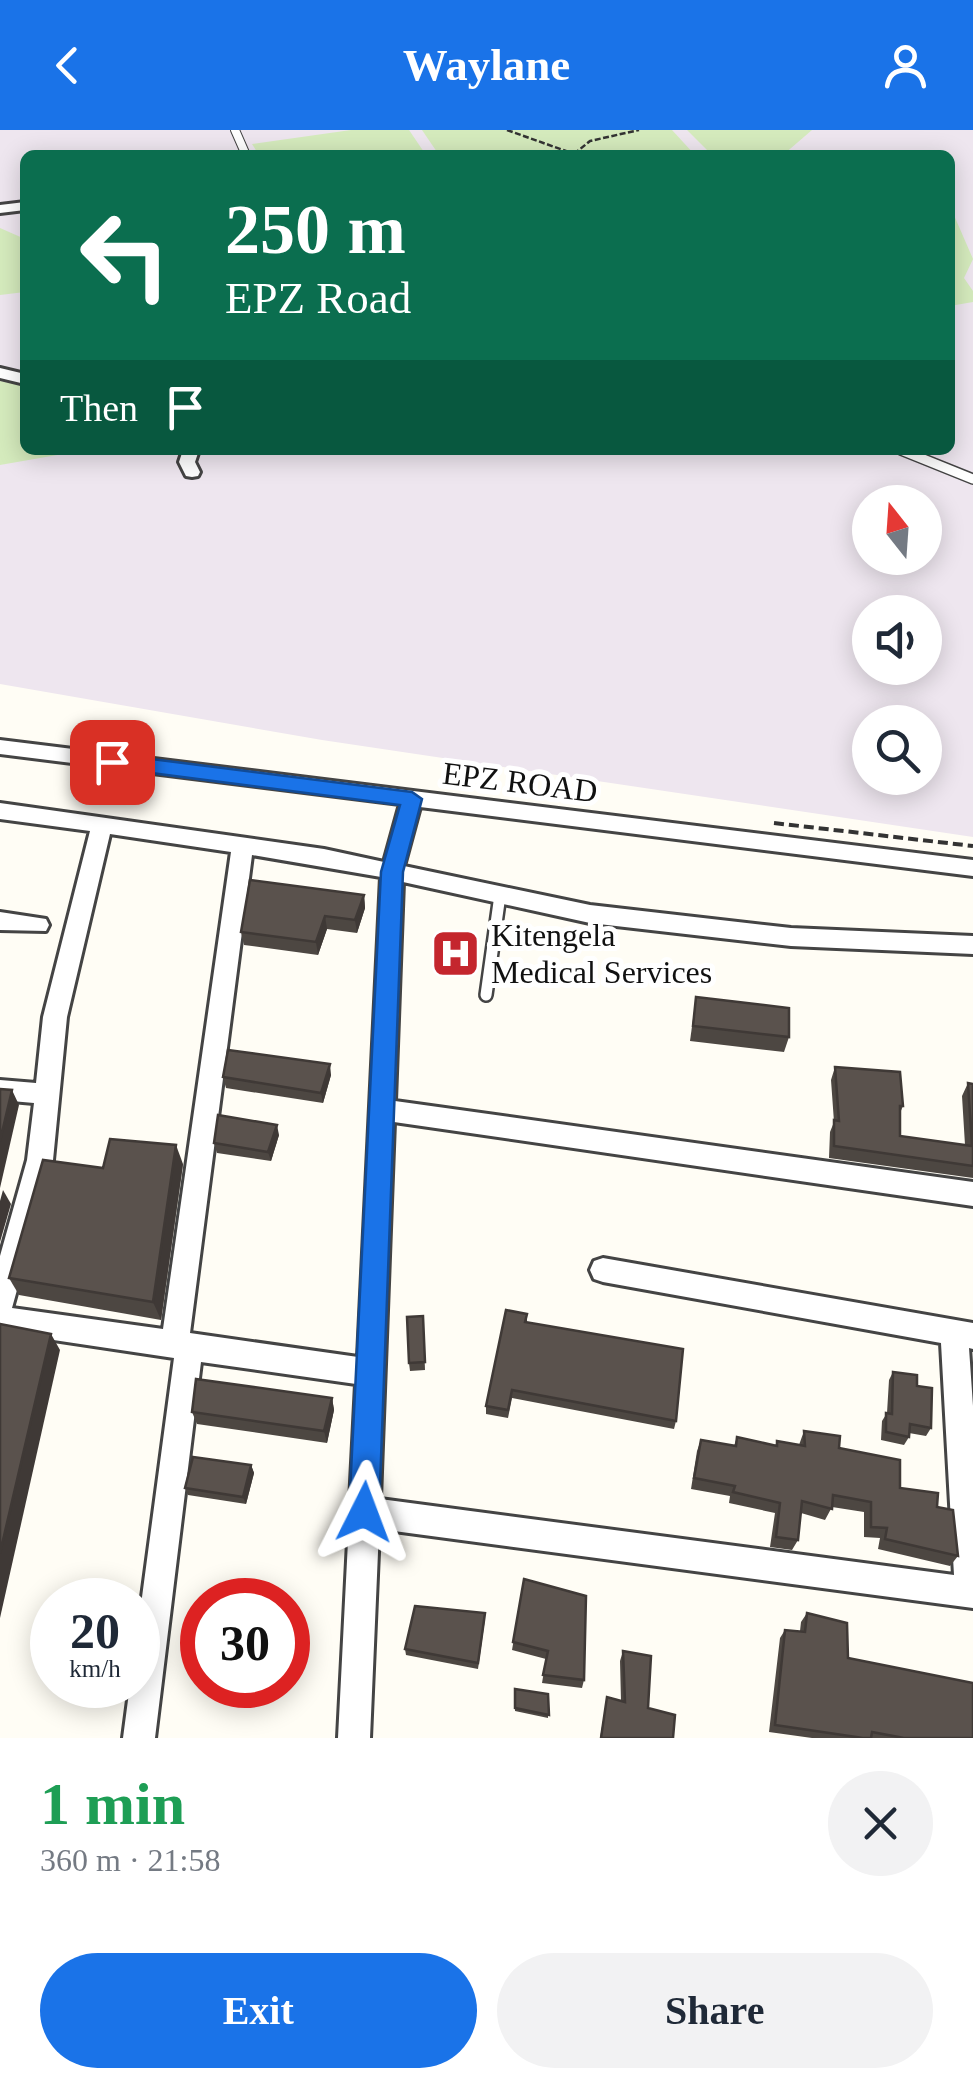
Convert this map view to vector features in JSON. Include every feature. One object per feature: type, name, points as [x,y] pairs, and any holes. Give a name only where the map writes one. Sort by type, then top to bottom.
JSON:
[{"type":"street","points":[[189,455],[187,462],[192,472]]},
{"type":"street","name":"EPZ ROAD","points":[[0,747],[973,868]]},
{"type":"street","points":[[354,1738],[392,872],[412,799]]},
{"type":"street","points":[[0,811],[324,857],[590,914],[791,937],[973,946]]},
{"type":"street","points":[[0,1304],[40,1160],[55,1017],[100,828]]},
{"type":"street","points":[[138,1738],[242,846]]},
{"type":"street","points":[[0,921],[38,925]]},
{"type":"street","points":[[0,1090],[44,1094]]},
{"type":"street","points":[[383,1110],[973,1194]]},
{"type":"street","points":[[364,1512],[972,1593],[964,1335],[603,1270]]},
{"type":"street","points":[[0,1319],[371,1372]]},
{"type":"lane","points":[[914,455],[973,479]]},
{"type":"lane","points":[[486,994],[500,895]]},
{"type":"path","points":[[507,130],[561,150]]},
{"type":"path","points":[[580,150],[590,141],[639,130]]},
{"type":"shaded area","points":[[0,130],[973,130],[973,837],[322,740],[0,684]]},
{"type":"green space","points":[[351,130],[409,130],[423,150],[256,150],[252,144]]},
{"type":"green space","points":[[422,130],[672,130],[690,150],[436,150]]},
{"type":"green space","points":[[687,130],[812,130],[789,150],[707,150]]},
{"type":"green space","points":[[955,218],[973,259],[964,278],[973,291],[973,302],[955,305]]},
{"type":"green space","points":[[0,228],[20,237],[20,293],[0,295]]},
{"type":"green space","points":[[0,381],[20,385],[20,455],[57,455],[0,465]]},
{"type":"building","points":[[250,880],[364,895],[355,920],[325,916],[316,942],[241,932]]},
{"type":"building","points":[[696,997],[789,1008],[789,1037],[693,1026]]},
{"type":"building","points":[[228,1050],[330,1064],[321,1093],[223,1077]]},
{"type":"building","points":[[835,1067],[900,1072],[900,1136],[972,1146],[968,1083],[973,1084],[973,1166],[834,1146],[834,1120],[839,1121]]},
{"type":"building","points":[[0,1089],[12,1090],[0,1141]]},
{"type":"building","points":[[218,1115],[277,1125],[268,1152],[214,1143]]},
{"type":"building","points":[[110,1139],[176,1145],[153,1302],[9,1278],[43,1160],[103,1168]]},
{"type":"building","points":[[506,1310],[527,1314],[525,1322],[683,1349],[676,1421],[512,1390],[508,1410],[486,1406]]},
{"type":"building","points":[[423,1316],[425,1362],[409,1363],[407,1317]]},
{"type":"building","points":[[0,1324],[51,1334],[0,1553]]},
{"type":"building","points":[[893,1372],[917,1375],[917,1386],[932,1388],[931,1428],[910,1424],[909,1437],[886,1432],[886,1413],[892,1414]]},
{"type":"building","points":[[196,1379],[332,1398],[324,1431],[192,1412]]},
{"type":"building","points":[[804,1431],[840,1436],[839,1448],[900,1460],[900,1488],[938,1493],[937,1507],[953,1510],[958,1556],[885,1539],[887,1528],[871,1527],[871,1502],[833,1495],[832,1509],[802,1501],[798,1540],[776,1537],[780,1503],[733,1492],[735,1486],[694,1478],[701,1440],[736,1446],[737,1437],[777,1446],[777,1441],[805,1446]]},
{"type":"building","points":[[193,1457],[251,1465],[243,1497],[185,1488]]},
{"type":"building","points":[[524,1579],[586,1596],[584,1680],[543,1675],[548,1651],[513,1642]]},
{"type":"building","points":[[415,1606],[485,1613],[478,1663],[405,1649]]},
{"type":"building","points":[[807,1613],[847,1623],[848,1658],[973,1683],[973,1738],[904,1738],[872,1732],[871,1738],[863,1738],[775,1725],[785,1630],[805,1632]]},
{"type":"building","points":[[623,1651],[651,1656],[648,1708],[675,1715],[673,1738],[601,1738],[607,1697],[625,1702]]},
{"type":"building","points":[[515,1689],[548,1694],[549,1715],[515,1708]]},
{"type":"place","name":"Kitengela Medical Services","points":[[456,953]]},
{"type":"route","points":[[112,762],[412,799],[392,872],[364,1512]]}]
